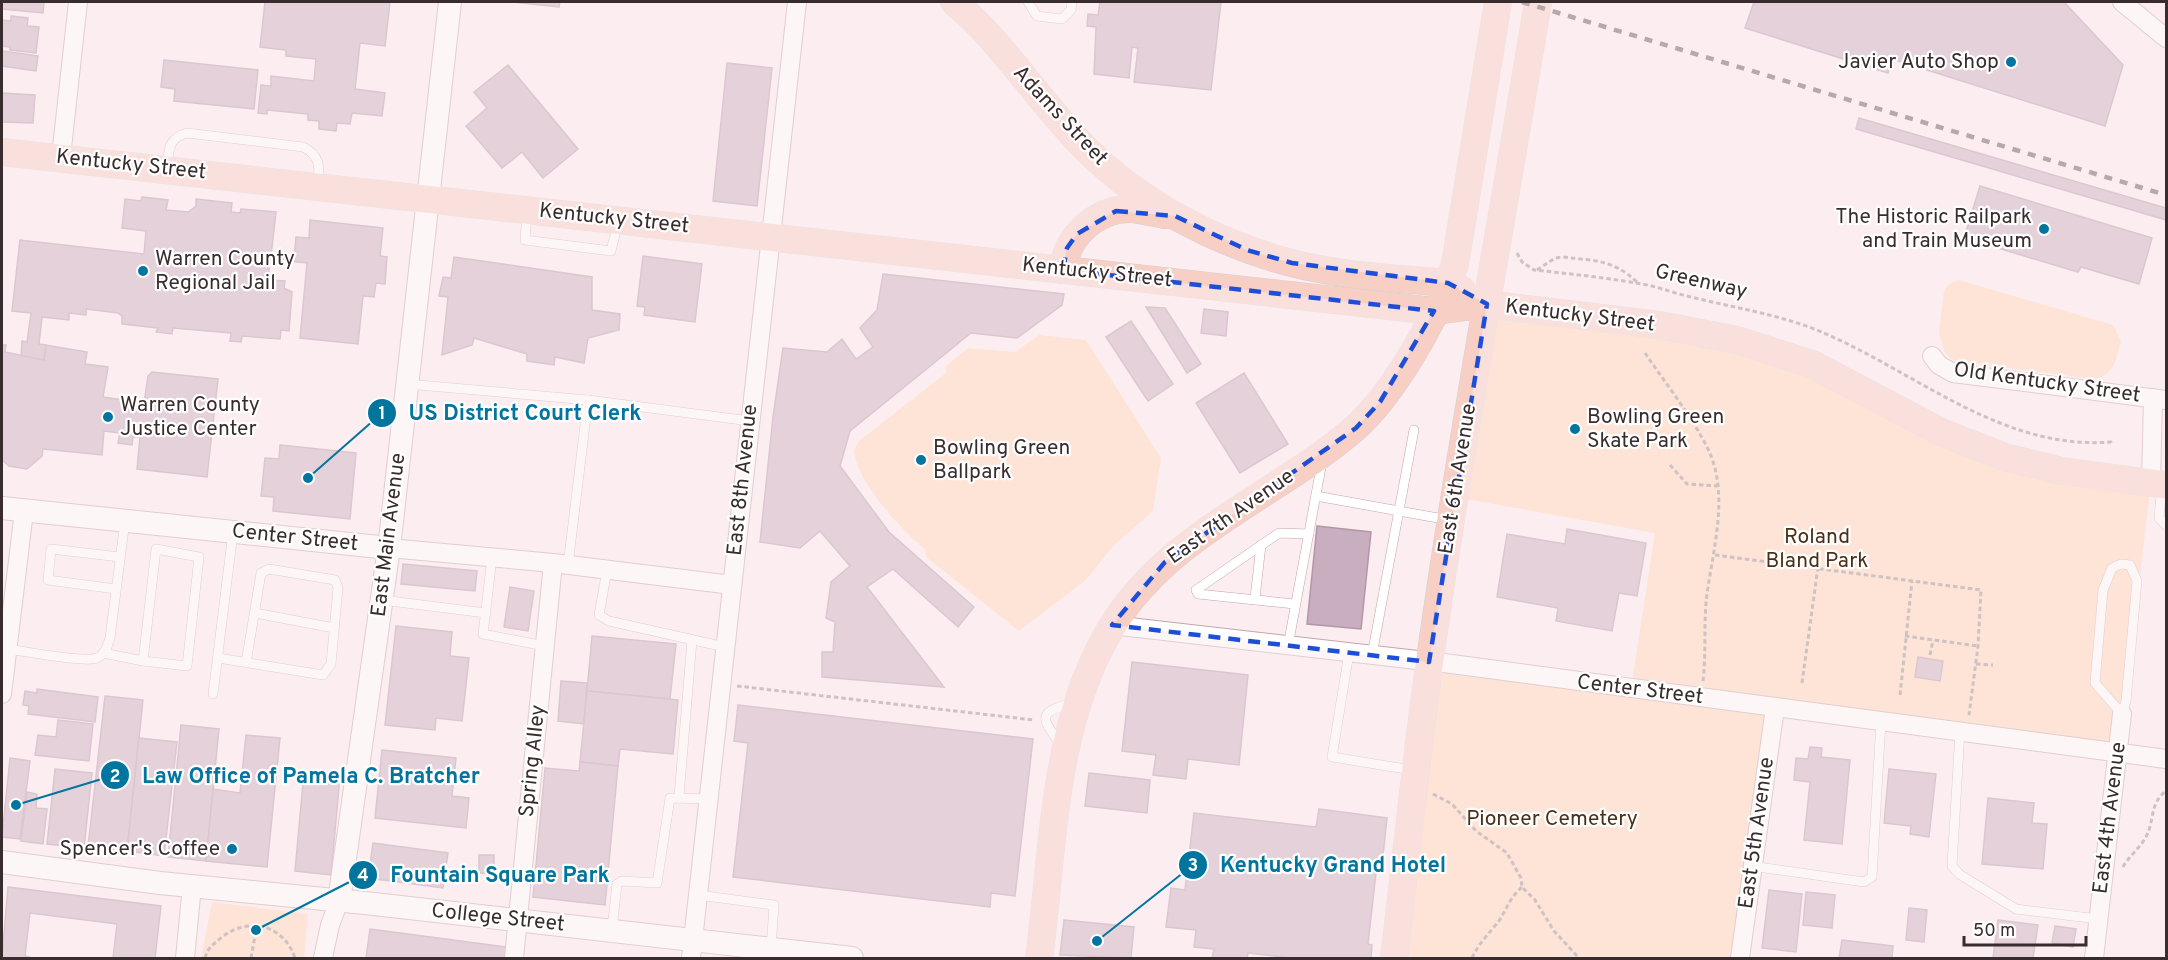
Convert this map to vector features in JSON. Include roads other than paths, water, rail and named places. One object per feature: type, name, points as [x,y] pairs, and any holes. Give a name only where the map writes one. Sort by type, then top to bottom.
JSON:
[{"type":"main road","name":"Adams Street","points":[[954,2],[984,32],[1088,151],[1133,189],[1175,216],[1247,250],[1292,264],[1356,275],[1448,283],[1486,304]]},
{"type":"main road","points":[[1448,283],[1455,264],[1498,2]]},
{"type":"main road","name":"East 6th Avenue","points":[[1394,958],[1421,782],[1429,662],[1486,304],[1538,2]]},
{"type":"main road","name":"Kentucky Street","points":[[2,152],[1434,311],[1486,304],[1660,325],[1748,342],[1812,364],[1941,432],[1987,451],[2062,471],[2160,484]]},
{"type":"main road","points":[[1063,270],[1065,256],[1074,237],[1101,216],[1131,209],[1175,216]]},
{"type":"main road","name":"East 7th Avenue","points":[[1039,958],[1065,751],[1087,672],[1112,626],[1131,598],[1165,562],[1196,537],[1323,454],[1356,428],[1380,402],[1402,370],[1448,283]]},
{"type":"street","points":[[61,157],[78,2]]},
{"type":"street","name":"East Main Avenue","points":[[323,958],[330,925],[339,901],[389,548],[450,2]]},
{"type":"street","name":"East 8th Avenue","points":[[692,949],[797,2]]},
{"type":"street","points":[[2122,2],[2166,38]]},
{"type":"street","name":"Old Kentucky Street","points":[[1932,356],[1940,365],[1953,373],[2160,399]]},
{"type":"street","points":[[2160,399],[2160,484]]},
{"type":"street","name":"Center Street","points":[[2,508],[561,564],[732,585]]},
{"type":"street","points":[[2,694],[24,511]]},
{"type":"street","name":"Spring Alley","points":[[514,958],[545,646],[561,564]]},
{"type":"street","name":"Center Street","points":[[1112,626],[1429,662],[2166,759]]},
{"type":"street","name":"East 5th Avenue","points":[[1740,958],[1751,866],[1775,708]]},
{"type":"street","name":"East 4th Avenue","points":[[2094,958],[2122,714]]},
{"type":"street","name":"College Street","points":[[2,862],[192,886],[612,931],[692,949],[738,952],[771,948],[852,958]]},
{"type":"street","points":[[185,958],[192,886]]},
{"type":"lane","points":[[1028,2],[1037,16],[1062,19],[1071,10],[1072,2]]},
{"type":"lane","points":[[167,169],[172,141],[187,133],[303,147],[311,151],[317,159],[320,167],[318,186]]},
{"type":"lane","points":[[407,384],[588,400],[750,421]]},
{"type":"lane","points":[[561,564],[588,400]]},
{"type":"lane","points":[[1372,655],[1414,430]]},
{"type":"lane","points":[[1287,646],[1323,454]]},
{"type":"lane","points":[[2160,484],[2159,518],[2166,525]]},
{"type":"lane","points":[[1316,496],[1451,520]]},
{"type":"lane","points":[[7,649],[77,658],[96,658],[104,653],[110,638],[124,521]]},
{"type":"lane","points":[[213,694],[233,532]]},
{"type":"lane","points":[[1295,603],[1198,594],[1196,590],[1279,533],[1309,534]]},
{"type":"lane","points":[[1255,598],[1261,545]]},
{"type":"lane","points":[[116,589],[48,580],[51,549],[120,557]]},
{"type":"lane","points":[[104,653],[143,661],[187,666],[199,557],[156,549],[143,661]]},
{"type":"lane","points":[[492,558],[483,634],[545,646]]},
{"type":"lane","points":[[2121,564],[2130,565],[2137,581],[2126,701],[2122,714],[2095,683],[2103,590],[2112,568],[2121,564]]},
{"type":"lane","points":[[218,658],[246,663],[323,675],[331,664],[338,588],[335,580],[269,569],[261,573],[246,663]]},
{"type":"lane","points":[[607,570],[599,615],[609,621],[725,647]]},
{"type":"lane","points":[[382,600],[486,613]]},
{"type":"lane","points":[[255,613],[334,628]]},
{"type":"lane","points":[[679,796],[692,640]]},
{"type":"lane","points":[[1349,653],[1332,757],[1421,782]]},
{"type":"lane","points":[[1751,866],[1864,882],[1872,877],[1881,721]]},
{"type":"lane","points":[[1964,731],[1952,866],[1959,874],[2016,909],[2098,919]]},
{"type":"lane","points":[[612,931],[617,884],[622,881],[657,883],[670,798],[679,796],[710,799]]},
{"type":"lane","points":[[698,895],[774,905],[771,948]]},
{"type":"railway","points":[[1522,2],[2166,195]]},
{"type":"place","name":"Javier Auto Shop","points":[[2011,62]]},
{"type":"place","name":"The Historic Railpark and Train Museum","points":[[2044,229]]},
{"type":"place","name":"Warren County Regional Jail","points":[[143,271]]},
{"type":"place","name":"Warren County Justice Center","points":[[108,417]]},
{"type":"place","name":"Bowling Green Skate Park","points":[[1575,429]]},
{"type":"place","name":"Bowling Green Ballpark","points":[[921,460]]},
{"type":"place","name":"US District Court Clerk","points":[[308,478]]},
{"type":"place","name":"Law Office of Pamela C. Bratcher","points":[[16,805]]},
{"type":"place","name":"Spencer's Coffee","points":[[232,849]]},
{"type":"place","name":"Fountain Square Park","points":[[256,930]]},
{"type":"place","name":"Kentucky Grand Hotel","points":[[1097,941]]},
{"type":"park label","name":"Roland Bland Park","points":[[1817,549]]},
{"type":"park label","name":"Pioneer Cemetery","points":[[1552,819]]}]
